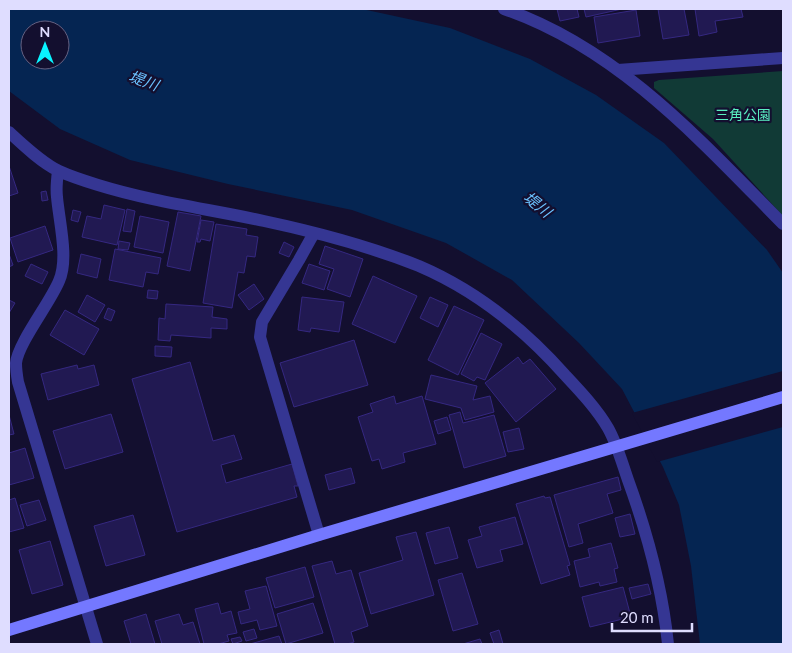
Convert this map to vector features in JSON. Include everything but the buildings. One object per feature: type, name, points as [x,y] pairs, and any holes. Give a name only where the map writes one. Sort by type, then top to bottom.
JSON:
[{"type":"street","points":[[504,9],[540,24],[584,47],[618,70],[678,119],[783,224]]},
{"type":"street","points":[[618,70],[783,58]]},
{"type":"street","points":[[9,132],[58,170],[124,193],[314,233],[383,253],[420,267],[480,300],[516,327],[547,354],[595,409],[621,445],[650,541],[659,581],[668,644]]},
{"type":"street","points":[[58,170],[56,195],[62,245],[62,272],[60,281],[20,350],[16,361],[18,382],[97,644]]},
{"type":"street","points":[[314,233],[262,322],[260,337],[319,535]]},
{"type":"street","points":[[9,630],[319,535],[783,397]]},
{"type":"green space","name":"三角公園","points":[[783,71],[783,216],[713,139],[654,88],[654,82],[659,80]]},
{"type":"water","name":"堤川","points":[[9,9],[362,9],[450,28],[530,59],[596,95],[664,143],[767,250],[783,273],[783,644],[700,644],[691,566],[679,505],[663,467],[622,389],[579,343],[512,280],[446,243],[352,210],[228,184],[130,160],[60,129],[9,91]]},
{"type":"pier","points":[[783,371],[783,427],[657,462],[632,413]]}]
